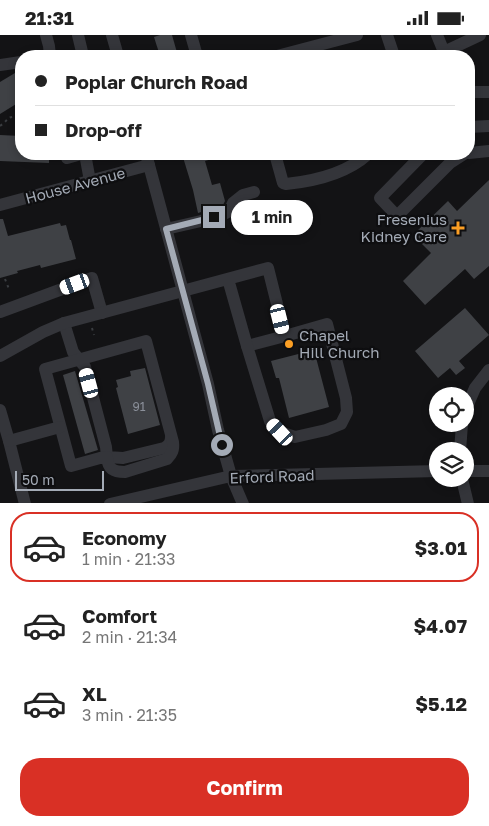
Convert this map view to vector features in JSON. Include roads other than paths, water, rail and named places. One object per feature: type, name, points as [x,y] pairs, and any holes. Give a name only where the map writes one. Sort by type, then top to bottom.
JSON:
[{"type":"street","points":[[46,35],[50,50]]},
{"type":"street","points":[[78,35],[82,50]]},
{"type":"street","points":[[112,35],[116,50]]},
{"type":"street","points":[[191,35],[195,50]]},
{"type":"street","points":[[300,50],[357,35]]},
{"type":"street","points":[[386,35],[392,50]]},
{"type":"street","points":[[436,35],[443,50]]},
{"type":"street","points":[[448,50],[480,35]]},
{"type":"street","points":[[0,65],[15,63]]},
{"type":"street","points":[[475,92],[489,91]]},
{"type":"street","points":[[475,127],[489,127]]},
{"type":"street","points":[[475,152],[489,151]]},
{"type":"street","points":[[85,160],[90,181]]},
{"type":"street","name":"House Avenue","points":[[0,205],[90,181],[144,160]]},
{"type":"street","points":[[147,160],[208,384],[218,430],[231,476],[243,503]]},
{"type":"street","points":[[277,160],[283,183],[286,184],[310,181],[346,170],[362,160]]},
{"type":"street","points":[[417,160],[380,198],[398,216],[455,160]]},
{"type":"street","points":[[166,229],[226,213],[243,195],[254,192]]},
{"type":"street","points":[[0,356],[43,332],[64,323],[268,268],[285,335]]},
{"type":"street","points":[[0,312],[92,278],[102,313]]},
{"type":"street","points":[[228,279],[246,346],[270,421],[280,432],[295,437],[326,430],[341,424],[347,412],[346,397],[327,324],[246,346]]},
{"type":"street","points":[[64,323],[73,352],[85,367],[107,457]]},
{"type":"street","points":[[146,341],[171,437],[169,445],[164,448],[123,458],[100,458],[70,466],[45,369],[78,360],[146,341]]},
{"type":"street","points":[[474,390],[489,370]]},
{"type":"street","points":[[0,410],[25,503]]},
{"type":"street","points":[[9,441],[60,427]]},
{"type":"street","name":"Erford Road","points":[[110,503],[231,476],[429,471]]},
{"type":"street","points":[[474,471],[489,471]]},
{"type":"street","points":[[464,487],[468,503]]},
{"type":"place","name":"Fresenius Kidney Care","points":[[458,228]]},
{"type":"place","name":"Chapel Hill Church","points":[[289,344]]}]
